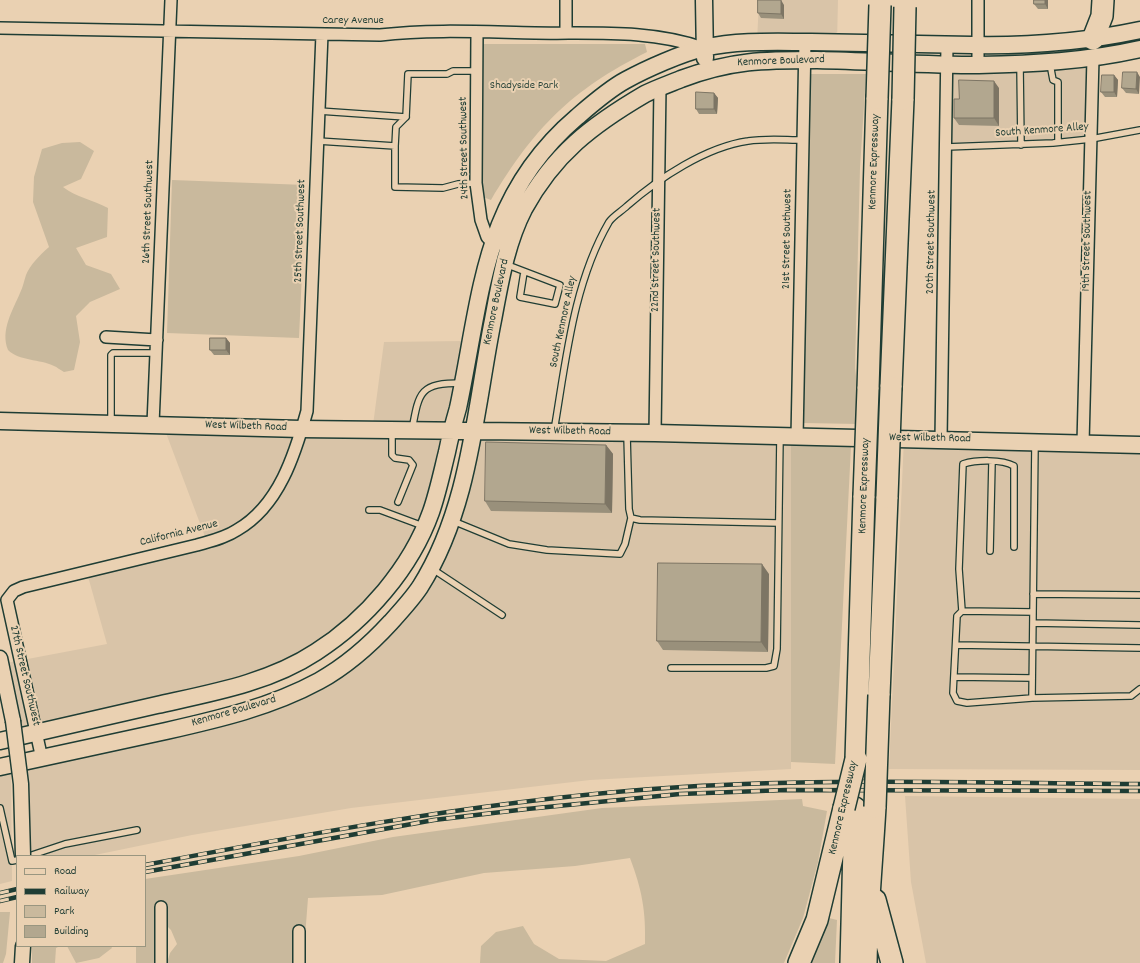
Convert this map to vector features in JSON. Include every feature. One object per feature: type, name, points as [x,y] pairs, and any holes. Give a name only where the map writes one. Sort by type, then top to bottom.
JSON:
[{"type":"highway","points":[[1090,0],[1089,15],[1093,48]]},
{"type":"highway","points":[[1093,48],[1102,16],[1103,0]]},
{"type":"highway","name":"Kenmore Expressway","points":[[799,963],[817,920],[858,808],[879,696],[906,2]]},
{"type":"highway","name":"Kenmore Expressway","points":[[866,963],[868,898],[871,876],[858,808],[856,759],[880,3]]},
{"type":"highway","points":[[851,963],[858,808]]},
{"type":"highway","points":[[871,876],[877,911],[892,963]]},
{"type":"main road","points":[[704,0],[704,48],[707,69]]},
{"type":"main road","name":"Kenmore Boulevard","points":[[0,768],[198,724],[254,709],[316,682],[348,662],[370,644],[412,597],[431,567],[452,521],[473,431],[504,264],[509,246],[525,208],[550,171],[589,129],[660,87],[707,69],[737,62],[804,60],[978,65],[1050,62],[1093,48],[1140,30]]},
{"type":"main road","name":"Kenmore Boulevard","points":[[0,741],[254,681],[296,664],[336,638],[370,607],[401,568],[425,527],[440,481],[452,430],[485,267],[507,207],[518,187],[547,146],[566,126],[623,81],[682,55],[704,48],[764,42],[978,46],[1060,43],[1093,48],[1140,48]]},
{"type":"main road","name":"West Wilbeth Road","points":[[0,421],[301,429],[627,432],[1140,444]]},
{"type":"street","name":"26th Street Southwest","points":[[153,424],[171,0]]},
{"type":"street","points":[[566,0],[566,33]]},
{"type":"street","points":[[978,0],[978,65]]},
{"type":"street","name":"Carey Avenue","points":[[0,28],[380,35],[414,31],[648,35],[687,42],[704,48]]},
{"type":"street","name":"24th Street Southwest","points":[[477,32],[476,183],[481,220],[487,237],[493,243]]},
{"type":"street","name":"25th Street Southwest","points":[[301,429],[307,411],[322,34]]},
{"type":"street","name":"21st Street Southwest","points":[[797,437],[804,42]]},
{"type":"street","name":"20th Street Southwest","points":[[941,439],[947,45]]},
{"type":"street","name":"19th Street Southwest","points":[[1083,443],[1093,48]]},
{"type":"street","name":"22nd Street Southwest","points":[[656,433],[660,87]]},
{"type":"street","points":[[493,243],[509,246]]},
{"type":"street","points":[[106,337],[157,340]]},
{"type":"street","name":"California Avenue","points":[[10,594],[23,587],[197,545],[224,537],[238,530],[254,517],[281,484],[291,461],[301,429]]},
{"type":"street","name":"27th Street Southwest","points":[[10,594],[7,600],[42,759]]},
{"type":"street","name":"27th Street Southwest","points":[[0,658],[13,721],[22,784],[23,855]]},
{"type":"street","points":[[161,907],[161,963]]},
{"type":"street","points":[[299,931],[299,963]]},
{"type":"street","points":[[22,947],[22,963]]},
{"type":"lane","points":[[1050,62],[1053,80],[1058,82],[1058,142]]},
{"type":"lane","points":[[1020,63],[1021,145]]},
{"type":"lane","points":[[476,183],[458,184],[444,188],[395,187],[395,146],[396,127],[406,117],[408,74],[447,74],[453,71],[477,71]]},
{"type":"lane","points":[[319,111],[406,117]]},
{"type":"lane","name":"South Kenmore Alley","points":[[946,147],[1021,145],[1058,142],[1090,139],[1140,130]]},
{"type":"lane","name":"South Kenmore Alley","points":[[554,432],[570,337],[585,275],[610,221],[658,181],[688,163],[721,148],[748,141],[803,140]]},
{"type":"lane","points":[[318,141],[395,146]]},
{"type":"lane","points":[[504,264],[560,285],[555,304],[520,297],[524,272]]},
{"type":"lane","points":[[111,423],[111,355],[113,353],[156,354]]},
{"type":"lane","points":[[412,430],[416,405],[423,392],[440,383],[462,382]]},
{"type":"lane","points":[[392,430],[392,456],[395,458],[409,460],[413,465],[398,502]]},
{"type":"lane","points":[[452,521],[509,544],[547,550],[620,554],[625,544],[631,518],[629,509],[627,432]]},
{"type":"lane","points":[[671,668],[766,668],[774,666],[777,649],[780,436]]},
{"type":"lane","points":[[1032,698],[1035,441]]},
{"type":"lane","points":[[1014,547],[1014,466],[1009,463],[992,462],[970,462],[963,464],[960,569],[962,610],[957,616],[953,693],[957,701],[968,703],[1032,698],[1131,696],[1140,689]]},
{"type":"lane","points":[[990,551],[992,462]]},
{"type":"lane","points":[[369,510],[380,510],[425,527]]},
{"type":"lane","points":[[631,518],[640,520],[778,523]]},
{"type":"lane","points":[[431,567],[502,615]]},
{"type":"lane","points":[[1034,594],[1140,595]]},
{"type":"lane","points":[[962,610],[1033,612]]},
{"type":"lane","points":[[1033,623],[1140,625]]},
{"type":"lane","points":[[956,645],[1140,648]]},
{"type":"lane","points":[[954,677],[1032,678]]},
{"type":"lane","points":[[0,808],[12,862],[16,860]]},
{"type":"lane","points":[[32,855],[65,844],[137,830]]},
{"type":"shaded area","points":[[759,0],[838,0],[837,42],[757,42]]},
{"type":"shaded area","points":[[1090,62],[1087,137],[1042,142],[949,145],[950,66]]},
{"type":"shaded area","points":[[464,341],[449,426],[373,425],[384,342]]},
{"type":"shaded area","points":[[163,425],[452,430],[440,481],[398,573],[296,664],[16,737],[1,664],[107,644],[87,573],[207,542]]},
{"type":"shaded area","points":[[473,431],[791,437],[791,769],[590,780],[351,808],[192,835],[95,855],[22,855],[20,763],[198,724],[336,670],[431,567]]},
{"type":"shaded area","points":[[904,438],[1140,444],[1140,770],[889,769]]},
{"type":"shaded area","points":[[11,770],[12,881],[0,884],[0,773]]},
{"type":"shaded area","points":[[905,796],[1140,799],[1140,963],[926,963],[911,882]]},
{"type":"green space","name":"Shadyside Park","points":[[483,44],[645,44],[647,52],[620,66],[597,81],[557,113],[523,152],[491,200],[483,197]]},
{"type":"green space","points":[[809,74],[866,74],[860,168],[855,368],[858,393],[858,424],[803,423]]},
{"type":"green space","points":[[80,142],[94,151],[81,179],[63,187],[73,193],[108,208],[107,237],[76,248],[86,265],[111,274],[120,289],[90,302],[76,316],[80,342],[74,370],[64,372],[55,366],[13,354],[8,350],[6,343],[6,328],[28,271],[36,260],[49,247],[33,202],[34,177],[42,149],[62,143]]},
{"type":"green space","points":[[172,180],[306,185],[299,338],[167,333]]},
{"type":"green space","points":[[791,445],[851,446],[835,764],[791,762]]},
{"type":"green space","points":[[802,799],[803,806],[827,811],[818,862],[803,918],[784,963],[480,963],[481,946],[496,932],[523,926],[534,944],[559,959],[606,961],[645,944],[644,911],[638,880],[630,858],[575,866],[484,873],[382,895],[308,898],[303,963],[167,963],[170,953],[177,944],[171,930],[161,920],[157,963],[136,963],[136,947],[146,947],[146,879],[299,856],[393,837],[602,808]]},
{"type":"green space","points":[[0,912],[10,912],[6,954],[3,963],[0,963]]},
{"type":"green space","points":[[829,918],[837,920],[835,963],[807,963]]},
{"type":"green space","points":[[32,947],[58,947],[56,948],[55,963],[32,963]]},
{"type":"green space","points":[[68,947],[112,948],[99,958],[76,963]]},
{"type":"building","points":[[758,0],[781,0],[781,14],[758,13]]},
{"type":"building","points":[[1034,0],[1045,0],[1045,4],[1034,4]]},
{"type":"building","points":[[1123,72],[1137,72],[1136,89],[1122,88]]},
{"type":"building","points":[[1102,75],[1114,75],[1114,92],[1101,92]]},
{"type":"building","points":[[959,80],[994,81],[994,118],[954,118],[954,99],[959,99]]},
{"type":"building","points":[[696,92],[714,93],[714,109],[696,109]]},
{"type":"building","points":[[210,338],[226,338],[226,350],[210,350]]},
{"type":"building","points":[[486,442],[606,445],[605,504],[485,501]]},
{"type":"building","points":[[658,563],[762,564],[761,642],[657,641]]},
{"type":"railway","points":[[146,865],[412,817],[547,799],[614,792],[739,784],[854,782],[1140,784]]},
{"type":"railway","points":[[146,872],[434,820],[680,794],[786,790],[1140,791]]},
{"type":"railway","points":[[0,893],[16,889]]},
{"type":"railway","points":[[0,901],[16,897]]}]
